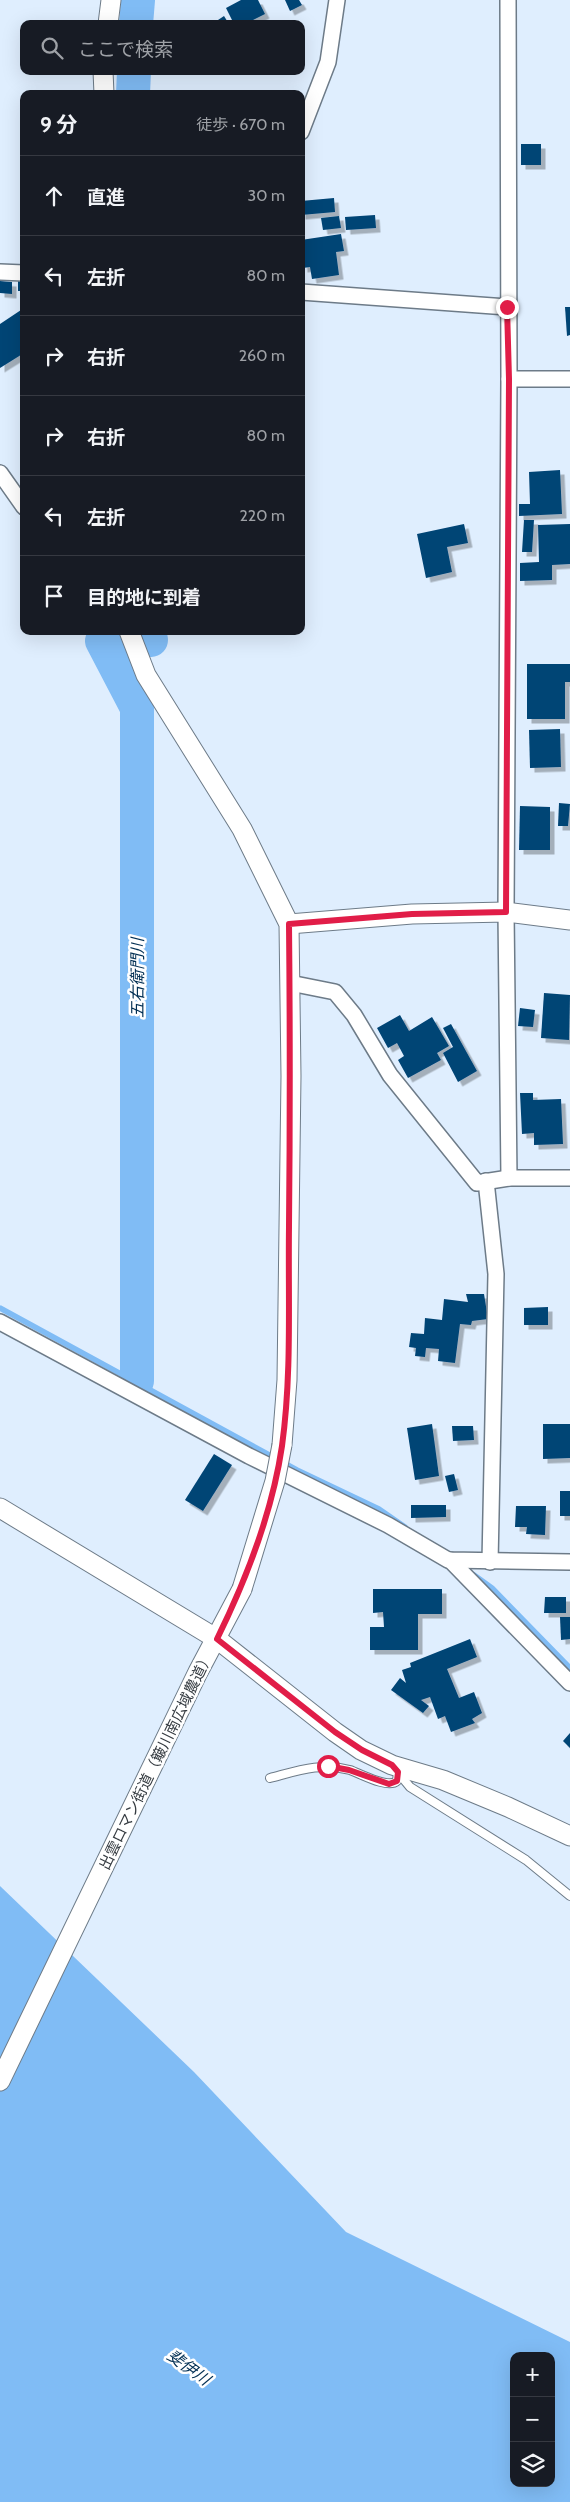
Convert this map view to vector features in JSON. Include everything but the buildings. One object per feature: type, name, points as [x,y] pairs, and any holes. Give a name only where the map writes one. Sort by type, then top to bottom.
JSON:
[{"type":"street","points":[[108,20],[111,0]]},
{"type":"street","points":[[305,122],[328,62],[337,0]]},
{"type":"street","points":[[508,0],[507,307],[509,379],[506,912],[509,1178]]},
{"type":"street","points":[[103,75],[104,90]]},
{"type":"street","points":[[0,272],[20,273]]},
{"type":"street","points":[[305,292],[507,307]]},
{"type":"street","points":[[509,379],[570,380]]},
{"type":"street","points":[[0,473],[20,501]]},
{"type":"street","name":"出雲ロマン街道（簸川南広域農道）","points":[[0,2081],[198,1672],[242,1589],[276,1481],[282,1445],[288,1380],[291,1076],[289,924],[242,829],[146,675],[131,635]]},
{"type":"street","points":[[289,924],[412,914],[506,912],[570,920]]},
{"type":"street","points":[[290,983],[335,992],[354,1015],[390,1075],[477,1183],[509,1178],[570,1178]]},
{"type":"street","points":[[486,1181],[496,1274],[490,1562]]},
{"type":"street","points":[[0,1322],[250,1456],[388,1525],[450,1560],[570,1683]]},
{"type":"street","points":[[0,1508],[217,1639],[335,1732],[395,1769],[443,1780],[508,1807],[570,1836]]},
{"type":"street","points":[[450,1560],[570,1562]]},
{"type":"lane","points":[[270,1778],[314,1766],[328,1766],[349,1770],[389,1784],[397,1781],[395,1769]]},
{"type":"lane","points":[[395,1769],[410,1787],[526,1860],[570,1896]]},
{"type":"water","name":"斐伊川","points":[[0,1886],[194,2072],[346,2232],[570,2342],[570,2502],[0,2502]]},
{"type":"waterway","name":"五右衛門川","points":[[136,20],[138,0]]},
{"type":"waterway","name":"五右衛門川","points":[[133,90],[134,75]]},
{"type":"waterway","name":"五右衛門川","points":[[137,1381],[137,708],[102,641],[151,640],[150,635]]},
{"type":"waterway","points":[[0,1308],[297,1470],[379,1509],[405,1527]]},
{"type":"waterway","points":[[474,1575],[492,1588],[570,1668]]},
{"type":"route","points":[[328,1766],[349,1770],[389,1784],[395,1784],[397,1781],[398,1772],[392,1765],[362,1750],[335,1732],[217,1639],[242,1589],[260,1537],[276,1481],[282,1445],[288,1380],[291,1076],[289,924],[412,914],[506,912],[509,379],[507,307]]}]
